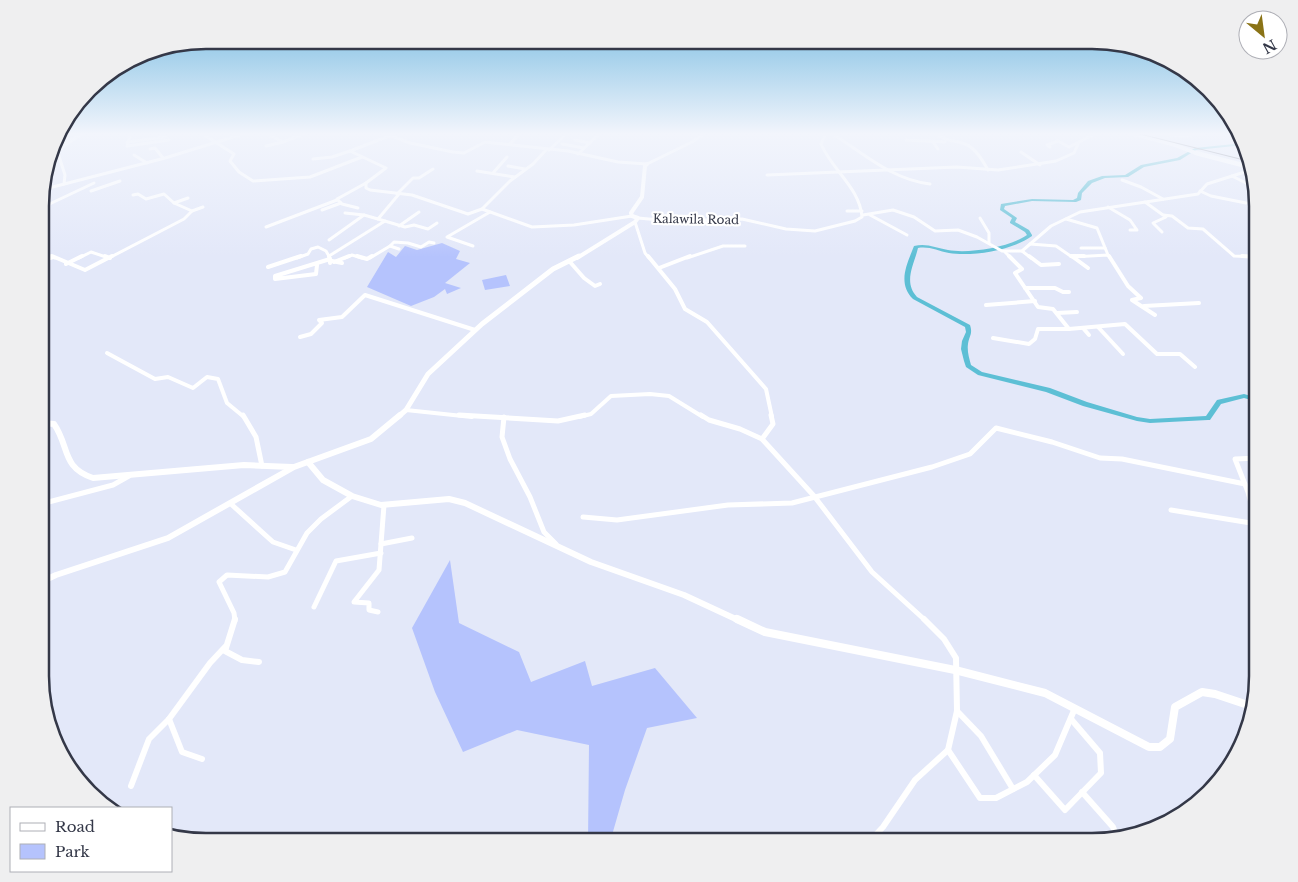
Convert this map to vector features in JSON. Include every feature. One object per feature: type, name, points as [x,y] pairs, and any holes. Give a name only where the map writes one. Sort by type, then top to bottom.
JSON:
[{"type":"street","points":[[64,184],[65,174]]},
{"type":"street","points":[[50,188],[97,174]]},
{"type":"street","points":[[242,174],[253,181],[310,177],[317,174]]},
{"type":"street","points":[[266,227],[337,200],[379,174]]},
{"type":"street","points":[[378,219],[413,178],[419,178],[425,174]]},
{"type":"street","points":[[499,174],[515,177]]},
{"type":"street","points":[[366,183],[366,188],[370,190],[412,195],[468,214],[482,209],[519,174]]},
{"type":"street","points":[[644,174],[642,197],[631,213],[635,219],[635,226],[645,253],[675,289],[685,309],[707,322],[766,389],[773,424],[762,438]]},
{"type":"street","points":[[767,175],[782,174]]},
{"type":"street","points":[[840,174],[852,190],[863,213]]},
{"type":"street","points":[[894,174],[914,184],[930,184]]},
{"type":"street","points":[[1003,252],[1022,250],[1051,226],[1080,212],[1198,194],[1206,184],[1236,174]]},
{"type":"street","points":[[1232,176],[1247,184]]},
{"type":"street","points":[[1122,180],[1141,187],[1163,200]]},
{"type":"street","points":[[91,191],[120,181]]},
{"type":"street","points":[[49,204],[94,182]]},
{"type":"street","points":[[1200,191],[1211,197],[1226,198],[1246,203]]},
{"type":"street","points":[[133,195],[138,194],[146,199],[164,194],[174,203],[192,211]]},
{"type":"street","points":[[174,203],[188,198]]},
{"type":"street","points":[[337,200],[340,204]]},
{"type":"street","points":[[1144,202],[1164,215],[1172,216],[1190,229],[1203,229],[1234,256],[1249,257]]},
{"type":"street","points":[[1238,203],[1246,203]]},
{"type":"street","points":[[322,210],[340,204],[358,208]]},
{"type":"street","points":[[49,255],[66,264],[85,270],[184,219],[192,214],[192,211],[203,207]]},
{"type":"street","points":[[1108,207],[1131,221],[1137,230],[1130,230]]},
{"type":"street","name":"Kalawila Road","points":[[482,209],[532,226],[574,225],[635,219],[670,221],[742,219],[794,230],[814,231],[855,221],[863,213]]},
{"type":"street","points":[[847,211],[869,214],[893,210],[918,220],[935,231],[958,230],[990,243],[1022,269],[1015,274],[1038,307],[1053,309],[1068,329]]},
{"type":"street","points":[[399,226],[419,212]]},
{"type":"street","points":[[473,246],[447,237],[490,212]]},
{"type":"street","points":[[345,213],[364,215],[407,227],[414,225],[428,229],[437,223]]},
{"type":"street","points":[[869,214],[906,235]]},
{"type":"street","points":[[329,240],[364,215]]},
{"type":"street","points":[[1162,232],[1153,223],[1166,217],[1164,215]]},
{"type":"street","points":[[980,218],[988,228],[990,243]]},
{"type":"street","points":[[49,578],[168,538],[294,467],[342,448],[372,439],[406,410],[428,374],[475,330],[547,274],[570,262],[635,219]]},
{"type":"street","points":[[1066,219],[1098,229],[1108,255],[1115,263],[1128,286],[1141,298],[1132,300],[1138,305],[1199,302]]},
{"type":"street","points":[[918,220],[927,220]]},
{"type":"street","points":[[331,260],[385,221]]},
{"type":"street","points":[[317,265],[316,274],[275,279],[275,276],[317,265],[317,262],[352,255],[367,260],[394,242],[422,247],[429,242],[434,244]]},
{"type":"street","points":[[659,268],[714,248],[732,244],[745,246]]},
{"type":"street","points":[[1030,244],[1058,246],[1088,268]]},
{"type":"street","points":[[390,246],[399,249]]},
{"type":"street","points":[[268,267],[308,254],[313,247],[322,248],[331,260],[342,263]]},
{"type":"street","points":[[1081,248],[1105,248]]},
{"type":"street","points":[[1022,250],[1041,264],[1059,264]]},
{"type":"street","points":[[66,264],[91,252],[110,258]]},
{"type":"street","points":[[1072,257],[1108,255]]},
{"type":"street","points":[[49,258],[53,257]]},
{"type":"street","points":[[570,262],[590,284],[596,286],[600,284]]},
{"type":"street","points":[[1025,288],[1057,288],[1063,292],[1069,292]]},
{"type":"street","points":[[300,337],[310,334],[322,323],[319,320],[342,317],[364,295],[475,330]]},
{"type":"street","points":[[986,305],[1034,301]]},
{"type":"street","points":[[1144,306],[1155,315]]},
{"type":"street","points":[[1057,313],[1078,312]]},
{"type":"street","points":[[993,338],[1029,344],[1035,339],[1037,329],[1127,325],[1154,352],[1158,354],[1180,354],[1195,367]]},
{"type":"street","points":[[1098,327],[1123,354]]},
{"type":"street","points":[[1083,328],[1089,335]]},
{"type":"street","points":[[107,353],[155,379],[168,377],[179,380],[193,388],[205,377],[213,376],[218,379],[226,403],[242,413],[248,421],[256,437],[262,466]]},
{"type":"street","points":[[406,410],[487,418],[504,417],[558,422],[592,414],[611,396],[650,394],[669,396],[709,420],[762,438],[814,496],[872,572],[944,639],[956,658],[957,712],[948,750],[915,780],[878,833]]},
{"type":"street","points":[[504,417],[502,437],[510,459],[530,497],[544,532],[560,548]]},
{"type":"street","points":[[49,424],[54,424],[60,431],[68,460],[80,475],[93,478],[244,465],[294,467]]},
{"type":"street","points":[[583,517],[617,520],[728,505],[792,503],[970,454],[996,428],[1052,442],[1100,458],[1122,459],[1245,484]]},
{"type":"street","points":[[1249,458],[1235,459],[1249,498]]},
{"type":"street","points":[[308,462],[323,480],[352,496],[384,505],[450,499],[465,504],[592,562],[684,595],[765,632],[955,670],[1045,693],[1149,747],[1160,747],[1170,739],[1175,707],[1202,692],[1216,694],[1246,704]]},
{"type":"street","points":[[49,502],[113,485],[129,476]]},
{"type":"street","points":[[131,786],[149,739],[168,719],[210,663],[225,647],[235,621],[234,613],[220,587],[219,582],[221,578],[227,575],[260,576],[282,574],[291,565],[296,550],[317,523],[352,496]]},
{"type":"street","points":[[231,504],[273,542],[296,550]]},
{"type":"street","points":[[378,612],[369,610],[369,603],[354,602],[378,570],[384,505]]},
{"type":"street","points":[[1171,510],[1249,525]]},
{"type":"street","points":[[381,544],[412,538]]},
{"type":"street","points":[[314,607],[336,561],[381,553]]},
{"type":"street","points":[[225,647],[231,656],[242,660],[258,662]]},
{"type":"street","points":[[948,750],[958,762],[980,798],[996,798],[1027,782],[1055,755],[1075,708]]},
{"type":"street","points":[[957,712],[965,716],[981,737],[1013,789]]},
{"type":"street","points":[[168,719],[182,752],[202,759]]},
{"type":"street","points":[[1034,775],[1065,810],[1101,773],[1100,753],[1070,719]]},
{"type":"street","points":[[1082,792],[1115,831]]},
{"type":"green space","points":[[442,243],[460,251],[456,259],[470,263],[445,283],[461,288],[447,294],[445,289],[434,297],[411,306],[367,287],[388,252],[396,257],[405,246],[417,250]]},
{"type":"green space","points":[[506,275],[510,286],[485,290],[482,280]]},
{"type":"green space","points":[[450,560],[459,623],[519,652],[531,682],[585,661],[592,686],[655,668],[697,718],[647,728],[625,790],[613,833],[588,833],[589,745],[517,730],[463,752],[435,692],[412,628]]},
{"type":"waterway","points":[[1129,174],[1104,177],[1090,182],[1080,193],[1079,199],[1074,201],[1032,200],[1003,205],[1002,209],[1015,218],[1012,222],[1030,235],[1015,244],[968,252],[950,252],[929,246],[916,247],[907,281],[910,293],[915,298],[968,326],[969,332],[964,349],[965,357],[968,366],[980,374],[1048,390],[1085,404],[1150,421],[1208,418],[1219,402],[1244,396],[1249,397]]}]
